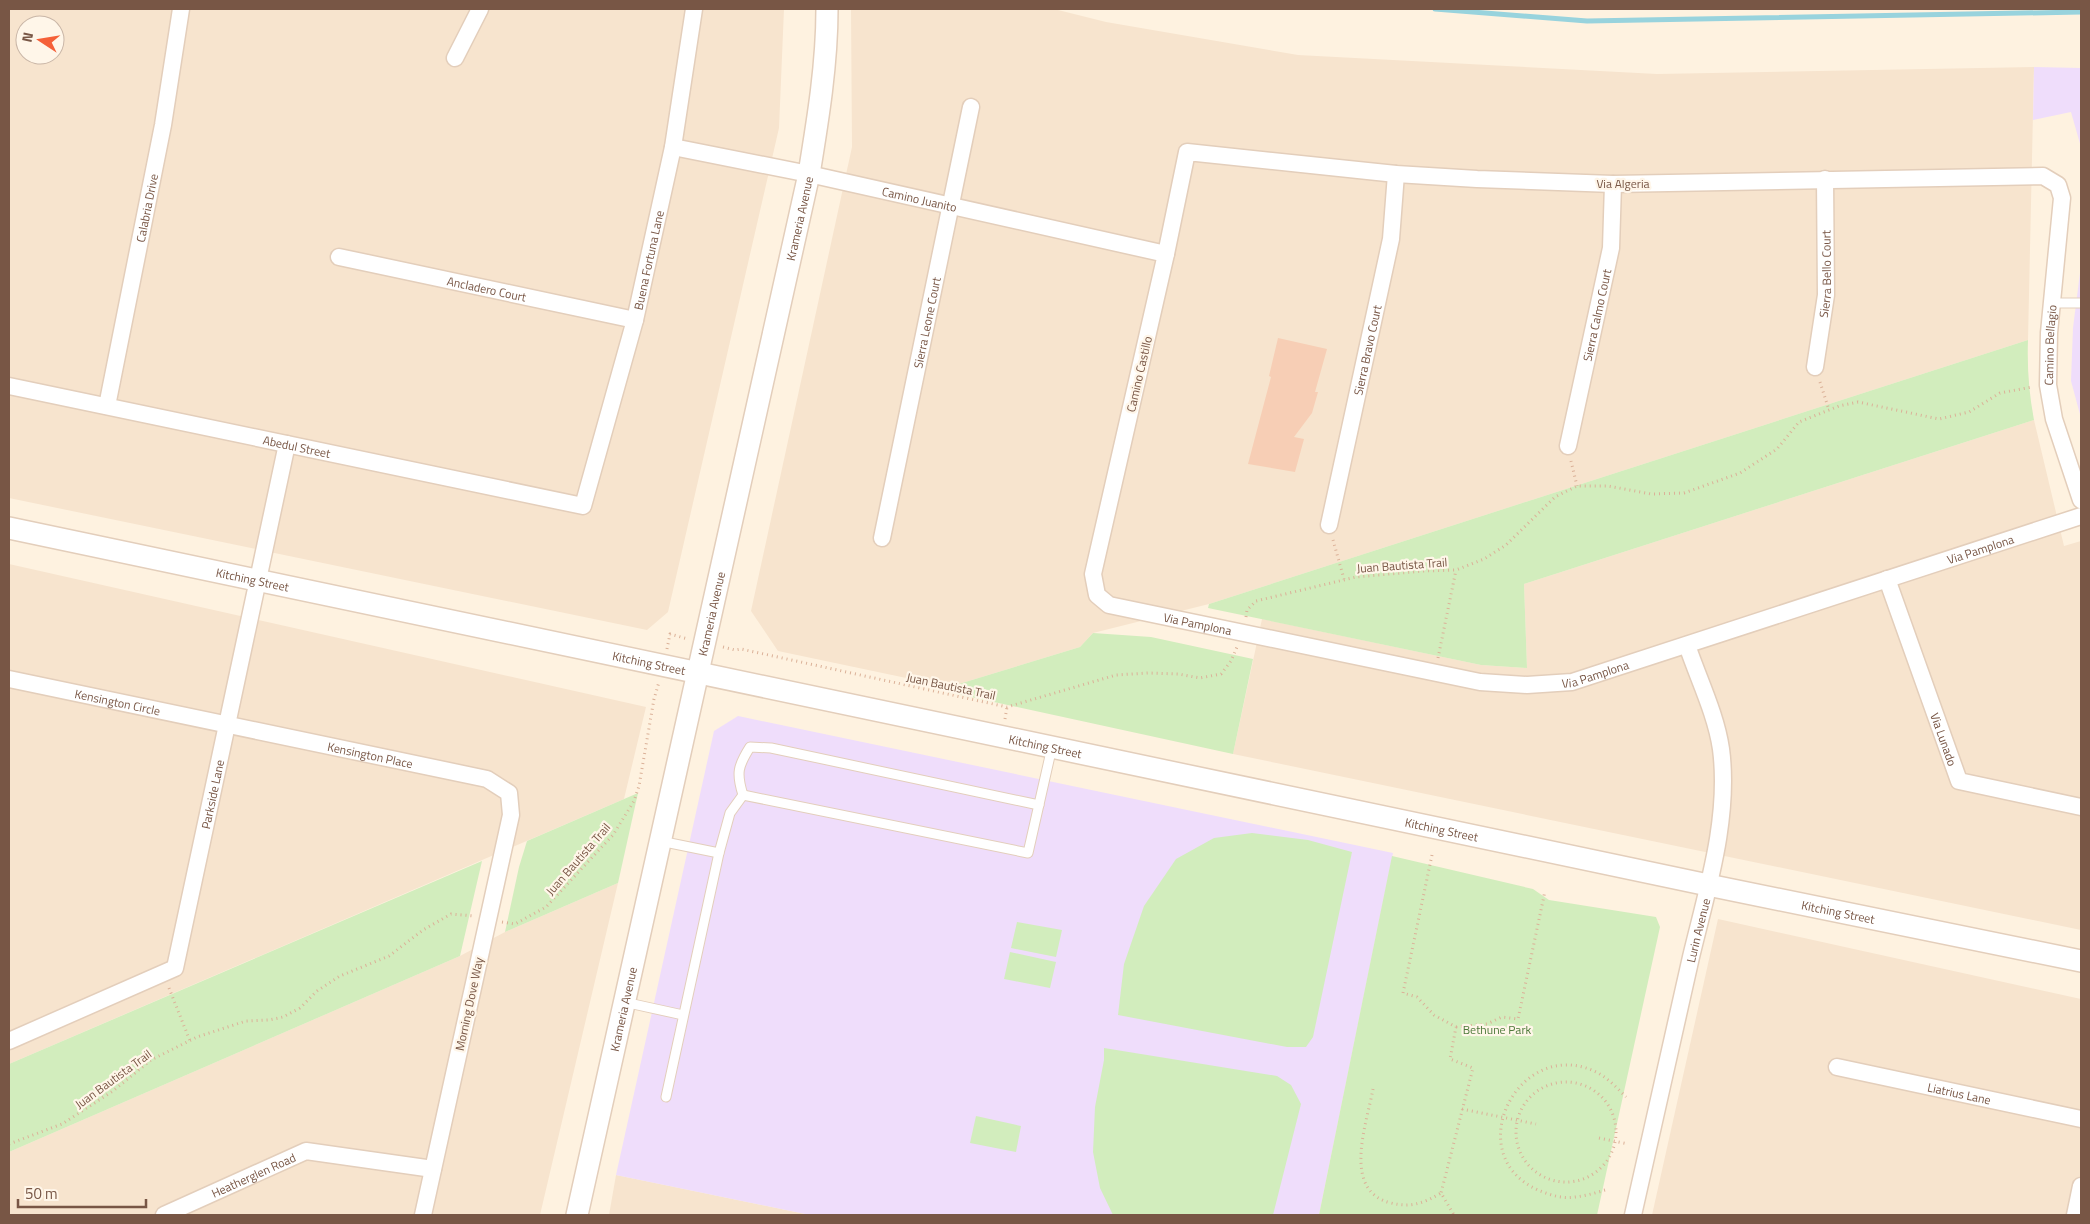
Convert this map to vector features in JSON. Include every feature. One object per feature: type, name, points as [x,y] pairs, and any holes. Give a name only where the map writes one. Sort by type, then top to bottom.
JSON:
[{"type":"street","name":"Calabria Drive","points":[[107,406],[163,125],[181,9]]},
{"type":"street","points":[[455,58],[480,9]]},
{"type":"street","name":"Buena Fortuna Lane","points":[[583,506],[635,320],[673,147],[694,9]]},
{"type":"street","name":"Krameria Avenue","points":[[577,1215],[808,174],[820,109],[827,36],[827,9]]},
{"type":"street","name":"Sierra Leone Court","points":[[882,538],[971,106]]},
{"type":"street","name":"Camino Juanito","points":[[673,147],[808,174],[1166,254]]},
{"type":"street","name":"Via Algeria","points":[[1187,152],[1396,174],[1476,179],[1612,184],[2043,176],[2058,185]]},
{"type":"street","name":"Camino Castillo","points":[[1097,595],[1093,574],[1166,254],[1187,152]]},
{"type":"street","name":"Sierra Bravo Court","points":[[1330,525],[1391,239],[1396,174]]},
{"type":"street","name":"Sierra Bello Court","points":[[1815,367],[1826,295],[1825,179]]},
{"type":"street","name":"Sierra Calmo Court","points":[[1568,446],[1611,248],[1612,184]]},
{"type":"street","name":"Camino Bellagio","points":[[2058,185],[2062,198],[2052,303],[2048,385],[2054,419],[2081,500]]},
{"type":"street","name":"Ancladero Court","points":[[339,257],[635,320]]},
{"type":"street","name":"Abedul Street","points":[[9,386],[583,506]]},
{"type":"street","name":"Parkside Lane","points":[[9,1041],[175,968],[287,444]]},
{"type":"street","name":"Via Pamplona","points":[[1097,595],[1109,605],[1480,682],[1527,686],[1572,682],[2081,516]]},
{"type":"street","name":"Kitching Street","points":[[9,528],[1708,885],[2081,961]]},
{"type":"street","name":"Via Lunado","points":[[1887,579],[1959,781],[2081,807]]},
{"type":"street","name":"Lurin Avenue","points":[[1632,1215],[1708,885],[1720,821],[1723,780],[1720,747],[1712,716],[1687,645]]},
{"type":"street","name":"Kensington Circle","points":[[9,679],[228,725]]},
{"type":"street","name":"Kensington Place","points":[[228,725],[487,779],[509,793]]},
{"type":"street","name":"Morning Dove Way","points":[[423,1215],[511,815],[509,793]]},
{"type":"street","name":"Liatrius Lane","points":[[1837,1068],[2081,1119]]},
{"type":"street","name":"Heatherglen Road","points":[[164,1215],[306,1150],[433,1169]]},
{"type":"street","points":[[2075,1215],[2081,1186]]},
{"type":"lane","points":[[2052,303],[2081,303]]},
{"type":"lane","points":[[743,795],[738,779],[740,762],[750,747],[771,748],[1039,805]]},
{"type":"lane","points":[[743,795],[1028,853],[1052,747]]},
{"type":"lane","points":[[666,1097],[719,853],[730,813],[743,795]]},
{"type":"lane","points":[[660,841],[719,853]]},
{"type":"lane","points":[[624,1002],[683,1015]]},
{"type":"path","points":[[1815,367],[1829,410]]},
{"type":"path","name":"Juan Bautista Trail","points":[[735,650],[741,649],[1007,707],[1116,676],[1168,674],[1200,678],[1221,674],[1231,662],[1242,633],[1247,610],[1256,601],[1344,579],[1456,570],[1484,559],[1506,545],[1555,497],[1577,486],[1608,486],[1650,494],[1684,493],[1740,473],[1777,450],[1799,422],[1829,410],[1858,402],[1939,419],[1969,412],[2000,393],[2048,385]]},
{"type":"path","points":[[1568,446],[1577,486]]},
{"type":"path","points":[[1330,525],[1344,579]]},
{"type":"path","points":[[1434,672],[1456,570]]},
{"type":"path","name":"Juan Bautista Trail","points":[[9,1144],[62,1124],[113,1092],[151,1060],[190,1041],[246,1021],[269,1020],[293,1012],[300,1008],[317,991],[340,976],[389,956],[423,930],[451,914],[466,914],[515,924],[546,907],[614,835],[634,801],[639,786],[654,699]]},
{"type":"path","points":[[1432,855],[1403,993],[1417,997],[1434,1015],[1456,1027],[1487,1024],[1502,1017],[1518,1019],[1545,892]]},
{"type":"path","points":[[163,973],[177,1004],[190,1041]]},
{"type":"path","points":[[1454,1215],[1441,1193],[1473,1068],[1450,1059],[1456,1027]]},
{"type":"path","points":[[1605,1190],[1574,1197],[1552,1196],[1528,1185],[1511,1167],[1501,1146],[1502,1116],[1512,1095],[1531,1075],[1557,1066],[1582,1066],[1595,1071],[1608,1079],[1626,1097]]},
{"type":"path","points":[[1561,1081],[1577,1082],[1592,1088],[1604,1098],[1612,1111],[1617,1126],[1616,1141],[1609,1158],[1598,1172],[1582,1180],[1565,1182],[1548,1179],[1533,1170],[1522,1156],[1517,1139],[1517,1120],[1532,1094],[1546,1086],[1561,1081]]},
{"type":"path","points":[[1373,1089],[1360,1155],[1366,1188],[1383,1202],[1404,1207],[1424,1203],[1441,1193]]},
{"type":"path","points":[[1462,1108],[1536,1124]]},
{"type":"path","points":[[1599,1138],[1628,1144]]},
{"type":"shaded area","points":[[9,9],[784,9],[779,128],[668,612],[647,630],[9,498]]},
{"type":"shaded area","points":[[851,9],[1054,9],[1106,22],[1298,55],[1657,74],[2034,67],[2028,340],[1209,604],[1093,633],[1080,647],[949,687],[778,651],[751,611],[852,147]]},
{"type":"shaded area","points":[[2034,67],[2081,68],[2081,147],[2071,112],[2033,120]]},
{"type":"shaded area","points":[[2081,265],[2081,418],[2071,381],[2073,328]]},
{"type":"shaded area","points":[[2034,420],[2064,546],[2081,541],[2081,930],[1233,754],[1262,619],[1481,665],[1527,668],[1524,584]]},
{"type":"shaded area","points":[[9,564],[646,707],[624,799],[9,1064]]},
{"type":"shaded area","points":[[738,716],[1393,853],[1319,1215],[810,1215],[616,1175],[714,731]]},
{"type":"shaded area","points":[[618,883],[540,1215],[9,1215],[9,1152],[460,956],[505,932]]},
{"type":"shaded area","points":[[1718,919],[2081,999],[2081,1215],[1652,1215]]},
{"type":"shaded area","points":[[616,1175],[810,1215],[609,1215]]},
{"type":"green space","points":[[2028,340],[2029,380],[2034,420],[1524,584],[1527,668],[1481,665],[1208,608],[1209,604]]},
{"type":"green space","points":[[1093,633],[1151,637],[1253,659],[1233,754],[948,692],[949,687],[1080,647]]},
{"type":"green space","points":[[638,793],[618,883],[505,932],[519,867],[527,841]]},
{"type":"green space","points":[[1252,833],[1308,840],[1352,852],[1313,1037],[1306,1047],[1287,1047],[1118,1015],[1124,964],[1144,906],[1176,859],[1214,838]]},
{"type":"green space","name":"Bethune Park","points":[[1392,856],[1533,889],[1549,900],[1656,917],[1660,927],[1597,1215],[1319,1215]]},
{"type":"green space","points":[[482,861],[460,956],[9,1152],[9,1064]]},
{"type":"green space","points":[[1017,922],[1062,930],[1056,957],[1011,948]]},
{"type":"green space","points":[[1010,952],[1056,962],[1050,988],[1004,979]]},
{"type":"green space","points":[[1104,1048],[1277,1076],[1291,1085],[1301,1104],[1273,1215],[1113,1215],[1100,1188],[1093,1152],[1095,1107],[1104,1060]]},
{"type":"green space","points":[[976,1116],[1021,1126],[1016,1152],[970,1143]]},
{"type":"building","points":[[1278,338],[1327,349],[1315,392],[1318,392],[1312,413],[1294,437],[1304,439],[1295,472],[1248,464],[1271,377],[1269,376]]},
{"type":"waterway","points":[[1435,9],[1587,21],[2081,12]]}]
